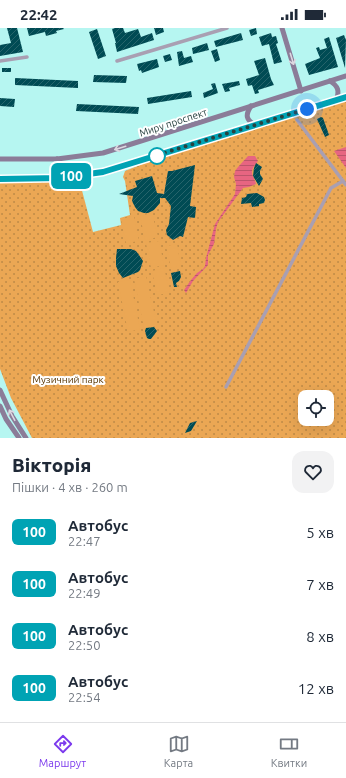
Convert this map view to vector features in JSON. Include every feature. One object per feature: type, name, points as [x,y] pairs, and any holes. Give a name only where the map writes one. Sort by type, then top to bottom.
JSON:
[{"type":"main road","points":[[282,28],[301,91]]},
{"type":"main road","name":"Миру проспект","points":[[0,159],[57,159],[103,153],[346,76]]},
{"type":"main road","points":[[330,81],[336,84],[338,88],[339,92],[336,100]]},
{"type":"main road","points":[[0,179],[59,178],[103,172],[346,97]]},
{"type":"main road","points":[[251,106],[247,112],[247,117],[250,123],[255,126]]},
{"type":"main road","points":[[57,159],[62,164],[64,170],[59,178]]},
{"type":"main road","points":[[0,390],[12,416],[26,438]]},
{"type":"main road","points":[[0,406],[6,419],[19,438]]},
{"type":"street","points":[[117,62],[227,28]]},
{"type":"street","points":[[0,61],[27,58]]},
{"type":"street","points":[[297,120],[346,185]]},
{"type":"street","points":[[226,387],[315,216],[331,188],[342,180]]},
{"type":"green space","name":"Музичний парк","points":[[346,100],[346,438],[32,438],[11,398],[0,369],[0,182],[78,180],[93,232],[121,225],[120,218],[130,215],[125,181],[123,177],[125,171],[145,163]]},
{"type":"green space","points":[[152,213],[158,237],[145,240],[140,216]]},
{"type":"green space","points":[[134,216],[139,241],[126,243],[121,219]]},
{"type":"green space","points":[[159,241],[164,265],[151,268],[146,243]]},
{"type":"green space","points":[[177,244],[181,266],[171,268],[166,246]]},
{"type":"green space","points":[[164,268],[170,293],[157,295],[152,271]]},
{"type":"green space","points":[[146,276],[157,326],[144,328],[134,279]]},
{"type":"green space","points":[[130,280],[140,329],[128,332],[118,282]]},
{"type":"shaded area","points":[[346,147],[346,168],[334,151]]},
{"type":"shaded area","points":[[248,156],[255,156],[258,161],[252,171],[256,184],[243,188],[218,222],[214,244],[208,255],[208,265],[193,281],[186,293],[184,290],[191,280],[205,266],[215,224],[235,194],[235,171]]},
{"type":"building","points":[[7,28],[17,28],[23,52],[0,56],[0,45],[11,43]]},
{"type":"building","points":[[27,28],[64,29],[46,36],[45,32],[29,36]]},
{"type":"building","points":[[123,28],[125,33],[138,29],[141,37],[152,33],[154,40],[117,52],[112,29]]},
{"type":"building","points":[[154,28],[163,28],[164,32],[156,35]]},
{"type":"building","points":[[256,28],[257,34],[251,36],[249,30]]},
{"type":"building","points":[[97,29],[106,56],[98,59],[89,32]]},
{"type":"building","points":[[241,33],[243,40],[216,47],[214,41]]},
{"type":"building","points":[[271,33],[272,37],[276,36],[278,43],[276,44],[282,62],[274,64],[269,44],[262,46],[259,37]]},
{"type":"building","points":[[344,35],[346,40],[345,68],[336,38]]},
{"type":"building","points":[[329,37],[338,67],[309,75],[305,64],[320,58],[316,48],[319,47],[320,50],[327,48],[324,39]]},
{"type":"building","points":[[207,43],[209,50],[193,54],[192,48]]},
{"type":"building","points":[[217,49],[220,60],[215,62],[211,51]]},
{"type":"building","points":[[182,51],[184,58],[191,56],[193,62],[179,66],[177,52]]},
{"type":"building","points":[[170,54],[172,60],[165,62],[163,56]]},
{"type":"building","points":[[265,58],[274,85],[258,90],[259,93],[255,94],[252,85],[248,86],[246,79],[259,75],[254,61]]},
{"type":"building","points":[[157,59],[159,67],[142,73],[141,70],[139,71],[137,64]]},
{"type":"building","points":[[2,68],[11,68],[11,72],[2,72]]},
{"type":"building","points":[[94,75],[127,76],[126,83],[93,82]]},
{"type":"building","points":[[15,78],[78,81],[78,88],[15,85]]},
{"type":"building","points":[[239,81],[240,85],[229,88],[230,91],[225,92],[222,84]]},
{"type":"building","points":[[215,83],[218,93],[204,98],[203,93],[213,89],[211,84]]},
{"type":"building","points":[[191,91],[192,97],[148,104],[147,98]]},
{"type":"building","points":[[0,98],[15,99],[14,107],[0,106]]},
{"type":"building","points":[[77,104],[139,107],[138,114],[76,111]]},
{"type":"building","points":[[321,117],[323,118],[329,135],[325,137],[317,119]]},
{"type":"building","points":[[256,163],[262,167],[260,174],[263,179],[259,186],[253,176]]},
{"type":"building","points":[[195,165],[190,206],[196,207],[195,218],[188,217],[183,237],[180,236],[173,240],[167,235],[166,230],[169,224],[171,206],[165,198],[160,198],[160,203],[154,210],[144,213],[138,211],[135,207],[132,201],[133,196],[119,194],[137,187],[135,181],[152,176],[157,193],[164,194],[168,171]]},
{"type":"building","points":[[257,193],[264,197],[264,203],[259,204],[259,206],[252,207],[251,203],[241,204],[242,198],[246,197],[247,194]]},
{"type":"building","points":[[117,249],[131,249],[136,251],[143,261],[138,272],[123,278],[116,266]]},
{"type":"building","points":[[180,271],[181,277],[176,283],[177,287],[174,287],[171,273]]},
{"type":"building","points":[[154,327],[157,331],[151,339],[147,338],[145,331],[146,328]]},
{"type":"building","points":[[197,421],[191,431],[185,433],[190,423]]},
{"type":"bus line","name":"100","points":[[0,179],[59,178],[103,172],[346,97]]},
{"type":"route","points":[[157,156],[154,156],[307,109]]}]
